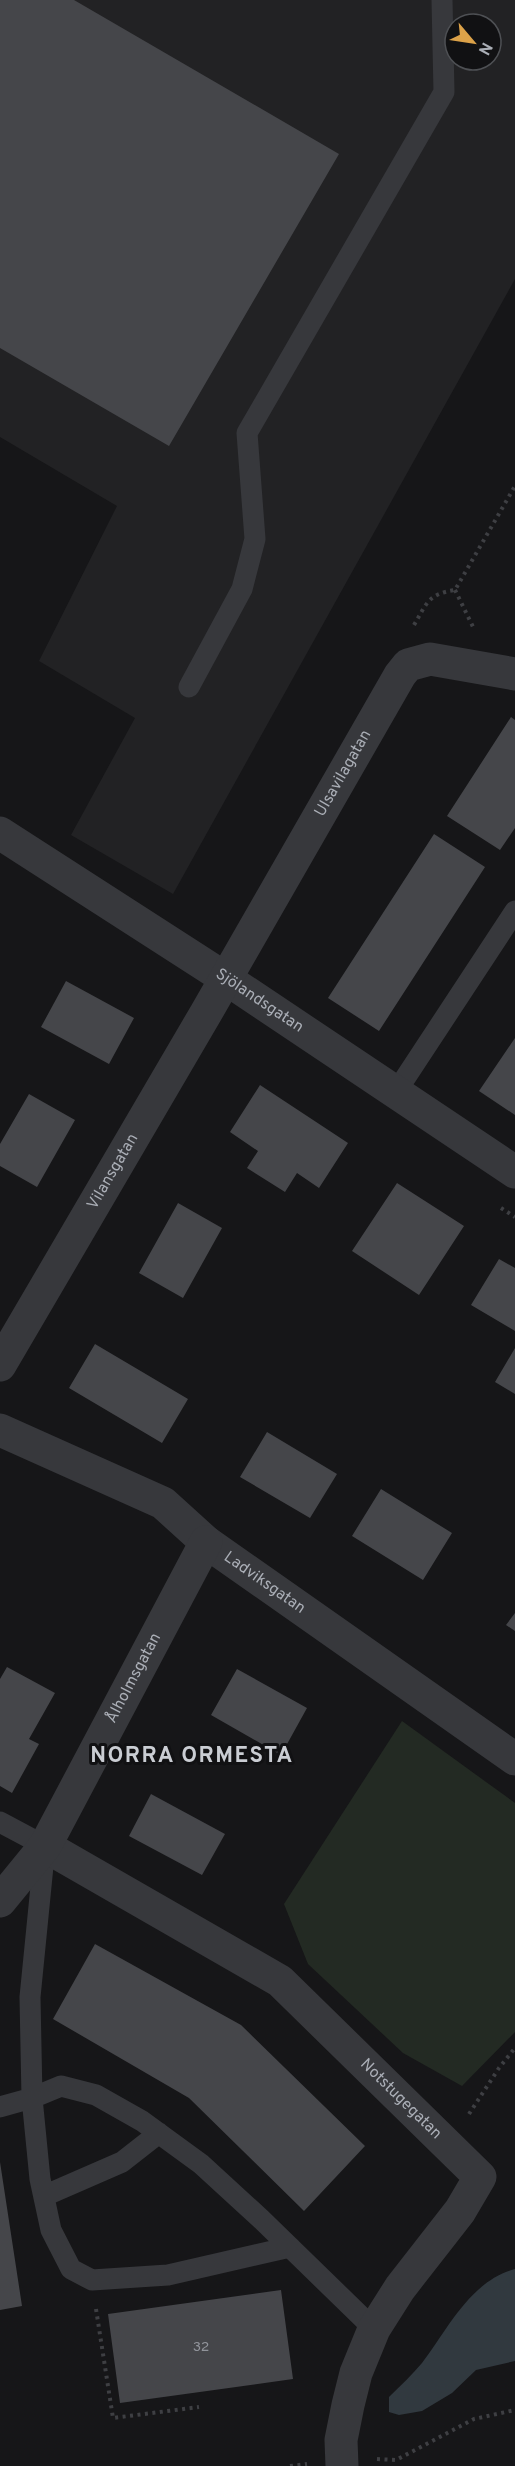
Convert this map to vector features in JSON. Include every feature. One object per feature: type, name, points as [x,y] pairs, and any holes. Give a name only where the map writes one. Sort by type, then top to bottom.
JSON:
[{"type":"street","name":"Ulsavilagatan","points":[[225,978],[400,675],[408,665],[430,659],[515,674]]},
{"type":"street","name":"Sjölandsgatan","points":[[0,833],[225,978],[515,1172]]},
{"type":"street","name":"Vilansgatan","points":[[0,1365],[225,978]]},
{"type":"street","name":"Ladviksgatan","points":[[0,1430],[163,1503],[206,1542],[515,1759]]},
{"type":"street","name":"Ålholmsgatan","points":[[0,1901],[45,1846],[206,1542]]},
{"type":"street","name":"Notstugegatan","points":[[45,1846],[280,1981],[480,2177],[460,2211],[400,2288],[374,2329],[356,2373],[348,2405],[341,2440],[341,2463]]},
{"type":"lane","points":[[189,687],[242,589],[255,538],[247,433],[444,92],[442,0]]},
{"type":"lane","points":[[396,1092],[515,911]]},
{"type":"lane","points":[[0,1822],[45,1846],[30,1996],[32,2098],[44,2196],[51,2230],[71,2269],[92,2280],[168,2275],[290,2247]]},
{"type":"lane","points":[[0,2107],[32,2098],[61,2086],[96,2094],[142,2121],[201,2164],[374,2329]]},
{"type":"lane","points":[[44,2196],[122,2162],[159,2133]]},
{"type":"path","points":[[448,2145],[499,2068],[515,2049]]},
{"type":"path","points":[[92,2280],[112,2418],[199,2406]]},
{"type":"path","points":[[341,2463],[396,2460],[474,2420],[515,2410]]},
{"type":"shaded area","points":[[0,0],[515,0],[515,279],[173,894],[71,835],[135,718],[39,661],[117,506],[0,437]]},
{"type":"shaded area","points":[[402,1721],[515,1803],[515,2032],[462,2086],[403,2053],[308,1964],[284,1904]]},
{"type":"shaded area","points":[[515,2269],[515,2361],[476,2370],[452,2393],[422,2411],[399,2415],[389,2412],[389,2397],[422,2363],[461,2308],[485,2284]]},
{"type":"building","points":[[0,0],[74,0],[339,154],[169,446],[0,348]]},
{"type":"building","points":[[511,717],[515,720],[515,828],[500,850],[447,816]]},
{"type":"building","points":[[434,834],[485,867],[379,1031],[328,998]]},
{"type":"building","points":[[66,981],[134,1018],[109,1064],[41,1027]]},
{"type":"building","points":[[515,1038],[515,1115],[479,1091]]},
{"type":"building","points":[[260,1085],[348,1143],[319,1188],[297,1173],[285,1192],[247,1168],[258,1151],[230,1132]]},
{"type":"building","points":[[29,1094],[75,1120],[37,1187],[0,1166],[0,1144]]},
{"type":"building","points":[[397,1183],[464,1226],[419,1295],[352,1251]]},
{"type":"building","points":[[178,1203],[222,1228],[183,1298],[139,1273]]},
{"type":"building","points":[[499,1259],[515,1268],[515,1331],[471,1305]]},
{"type":"building","points":[[95,1344],[188,1399],[162,1443],[69,1388]]},
{"type":"building","points":[[515,1348],[515,1394],[495,1382]]},
{"type":"building","points":[[267,1432],[337,1474],[310,1518],[240,1477]]},
{"type":"building","points":[[381,1489],[452,1533],[423,1580],[352,1536]]},
{"type":"building","points":[[515,1613],[515,1631],[506,1625]]},
{"type":"building","points":[[7,1667],[55,1693],[29,1739],[39,1744],[12,1793],[0,1786],[0,1679]]},
{"type":"building","points":[[237,1669],[307,1708],[281,1755],[211,1715]]},
{"type":"building","points":[[151,1794],[225,1834],[202,1875],[129,1836]]},
{"type":"building","points":[[95,1944],[241,2025],[365,2146],[304,2211],[189,2098],[53,2019]]},
{"type":"building","points":[[0,2162],[22,2306],[0,2310]]},
{"type":"building","points":[[281,2290],[293,2379],[120,2403],[108,2314]]},
{"type":"district","name":"NORRA ORMESTA","points":[[192,1756]]}]
